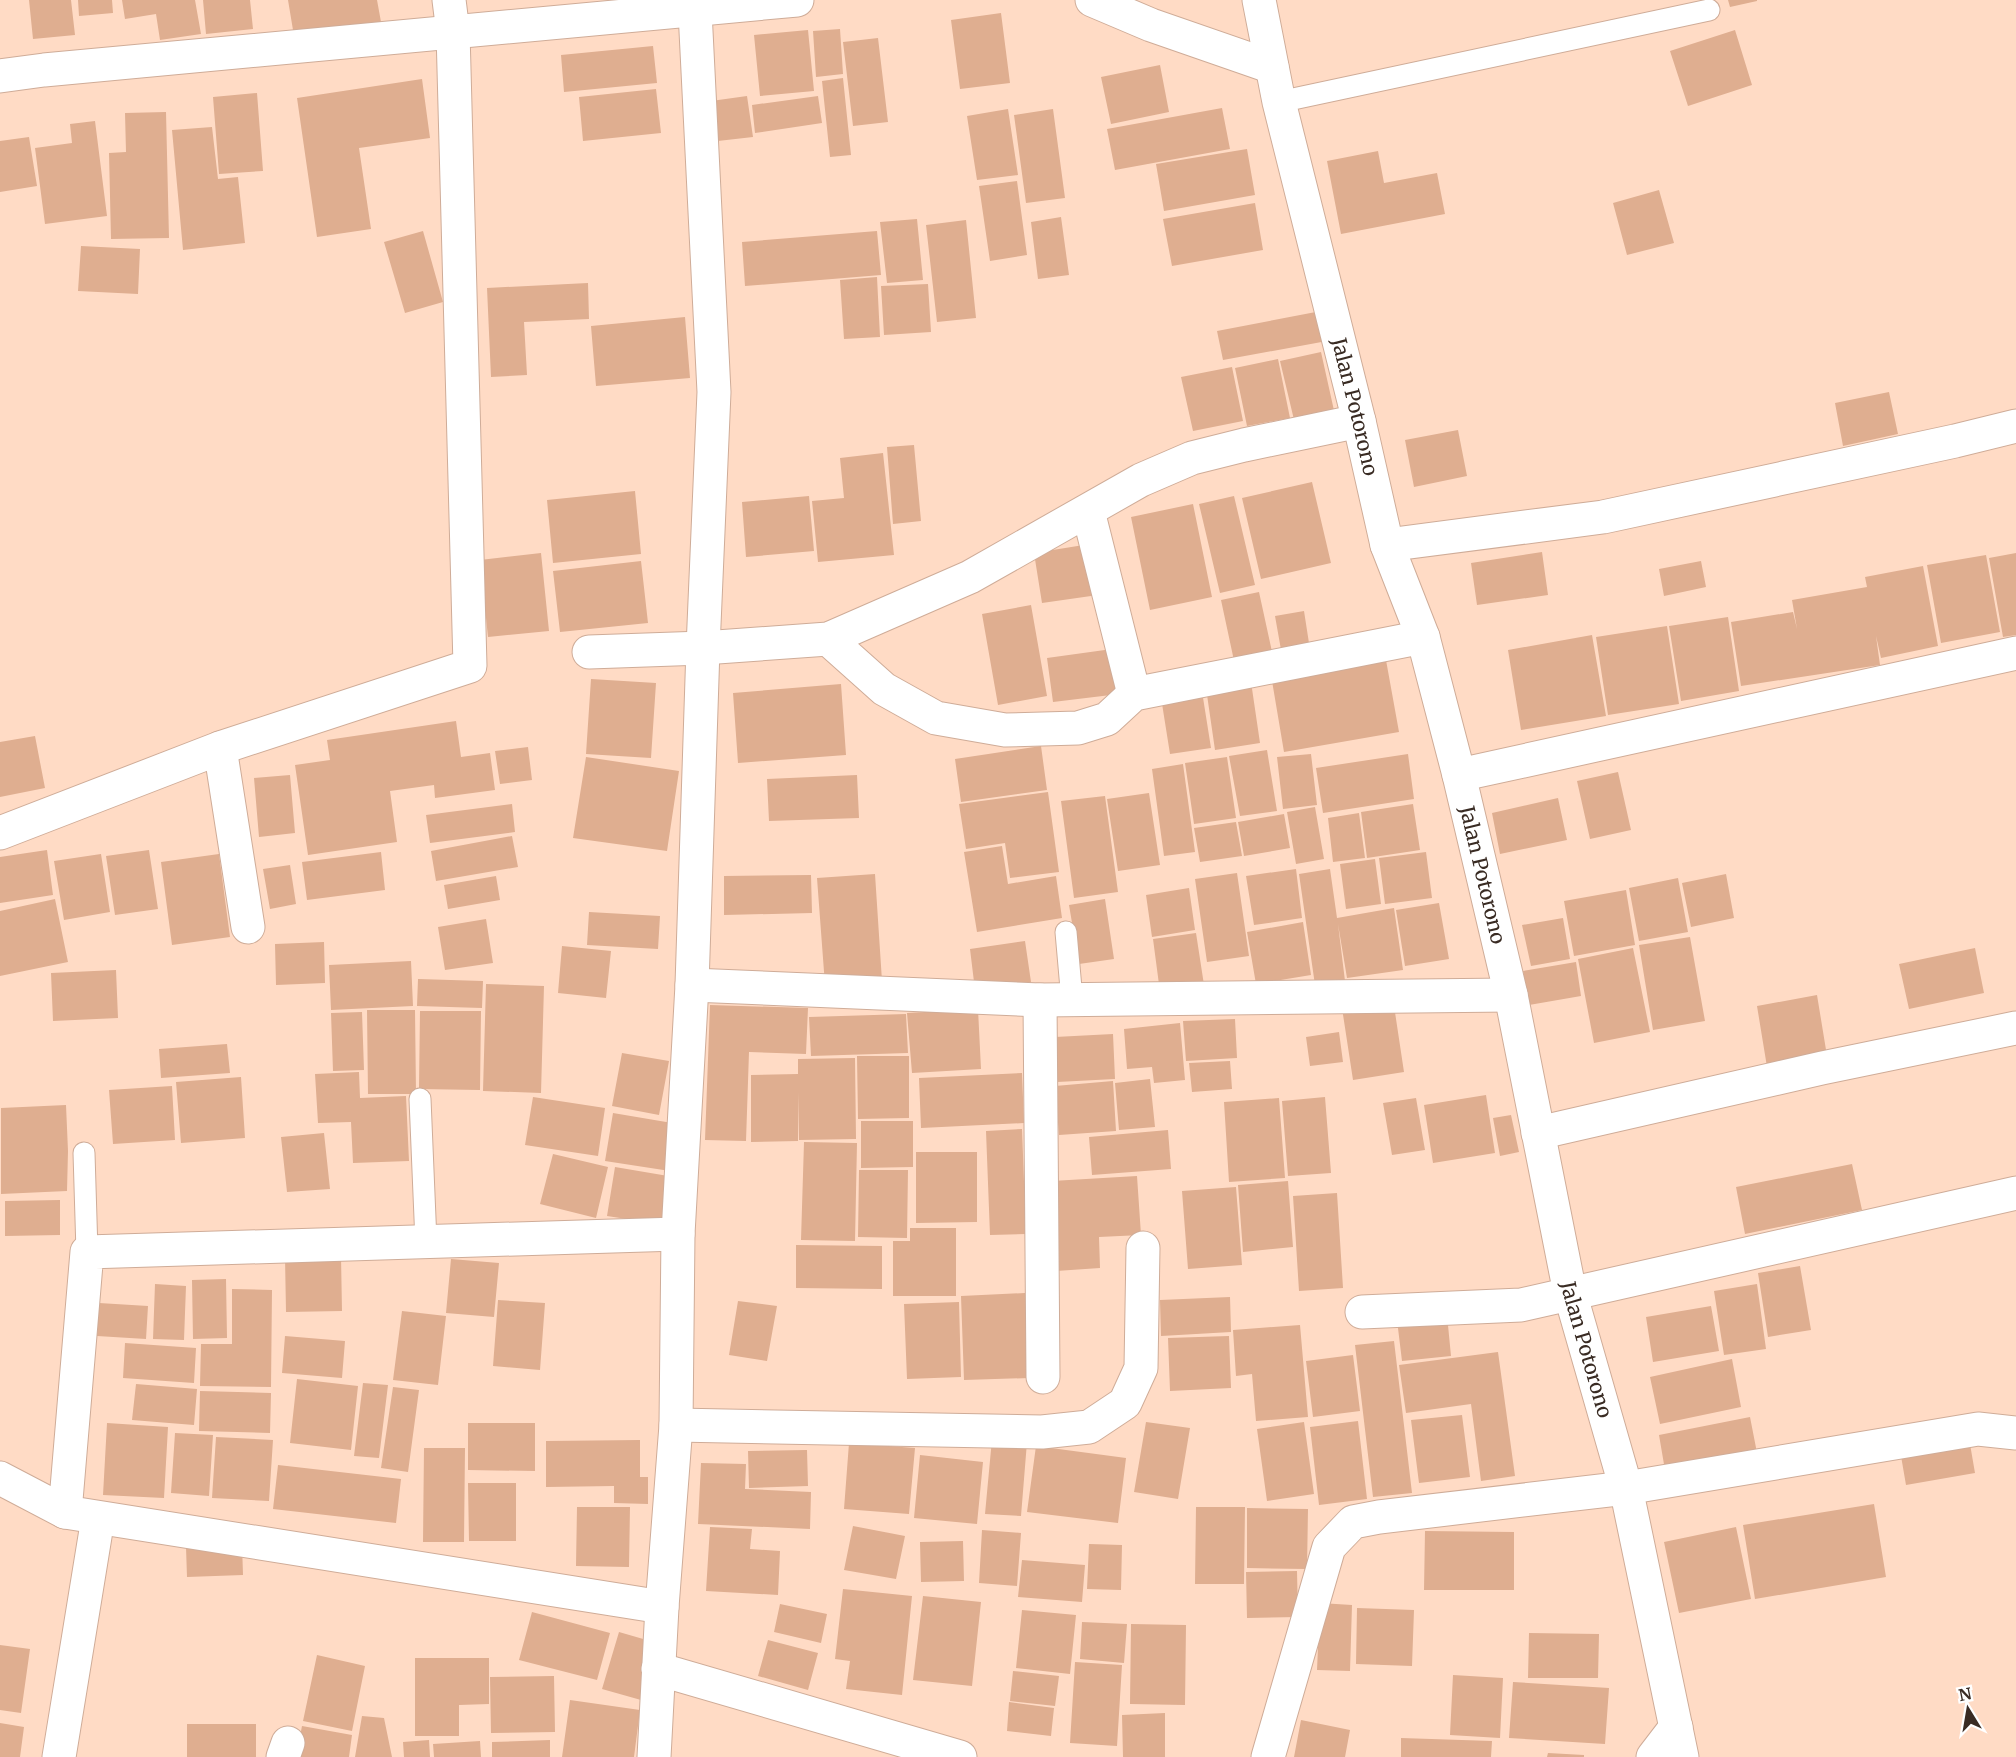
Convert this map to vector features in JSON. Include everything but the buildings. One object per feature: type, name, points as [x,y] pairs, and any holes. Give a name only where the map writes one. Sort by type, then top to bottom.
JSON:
[{"type":"street","points":[[0,833],[220,748],[470,666],[453,32],[449,0]]},
{"type":"street","points":[[0,76],[797,0]]},
{"type":"street","points":[[1092,0],[1150,25],[1272,67]]},
{"type":"street","name":"Jalan Potorono","points":[[1259,0],[1279,102],[1359,421],[1387,545],[1423,638],[1459,775],[1511,995],[1570,1293],[1626,1488],[1679,1742]]},
{"type":"street","points":[[654,1757],[662,1606],[676,1425],[678,1234],[692,985],[714,392],[694,10]]},
{"type":"street","points":[[589,652],[703,648],[828,639],[970,577],[1141,480],[1192,458],[1359,421]]},
{"type":"street","points":[[1387,545],[1603,517],[2016,426]]},
{"type":"street","points":[[1088,511],[1134,694]]},
{"type":"street","points":[[828,639],[884,689],[936,718],[1005,730],[1078,728],[1107,718],[1134,694],[1423,638]]},
{"type":"street","points":[[1459,775],[2016,652]]},
{"type":"street","points":[[220,748],[248,927]]},
{"type":"street","points":[[692,985],[1056,1000],[1511,995]]},
{"type":"street","points":[[1043,1377],[1056,1000]]},
{"type":"street","points":[[1538,1132],[1822,1068],[2016,1028]]},
{"type":"street","points":[[1362,1312],[1521,1305],[2016,1193]]},
{"type":"street","points":[[65,1512],[87,1252],[678,1234]]},
{"type":"street","points":[[676,1425],[1042,1432],[1089,1427],[1125,1403],[1142,1368],[1143,1248]]},
{"type":"street","points":[[1268,1757],[1329,1547],[1353,1522],[1626,1488],[1978,1430],[2016,1433]]},
{"type":"street","points":[[0,1478],[65,1512],[662,1606]]},
{"type":"street","points":[[59,1757],[98,1518]]},
{"type":"street","points":[[658,1669],[960,1757]]},
{"type":"street","points":[[1653,1757],[1679,1742]]},
{"type":"lane","points":[[1279,102],[1709,10]]},
{"type":"lane","points":[[1056,1000],[1066,932]]},
{"type":"lane","points":[[420,1099],[426,1242]]},
{"type":"lane","points":[[84,1153],[87,1252]]}]
